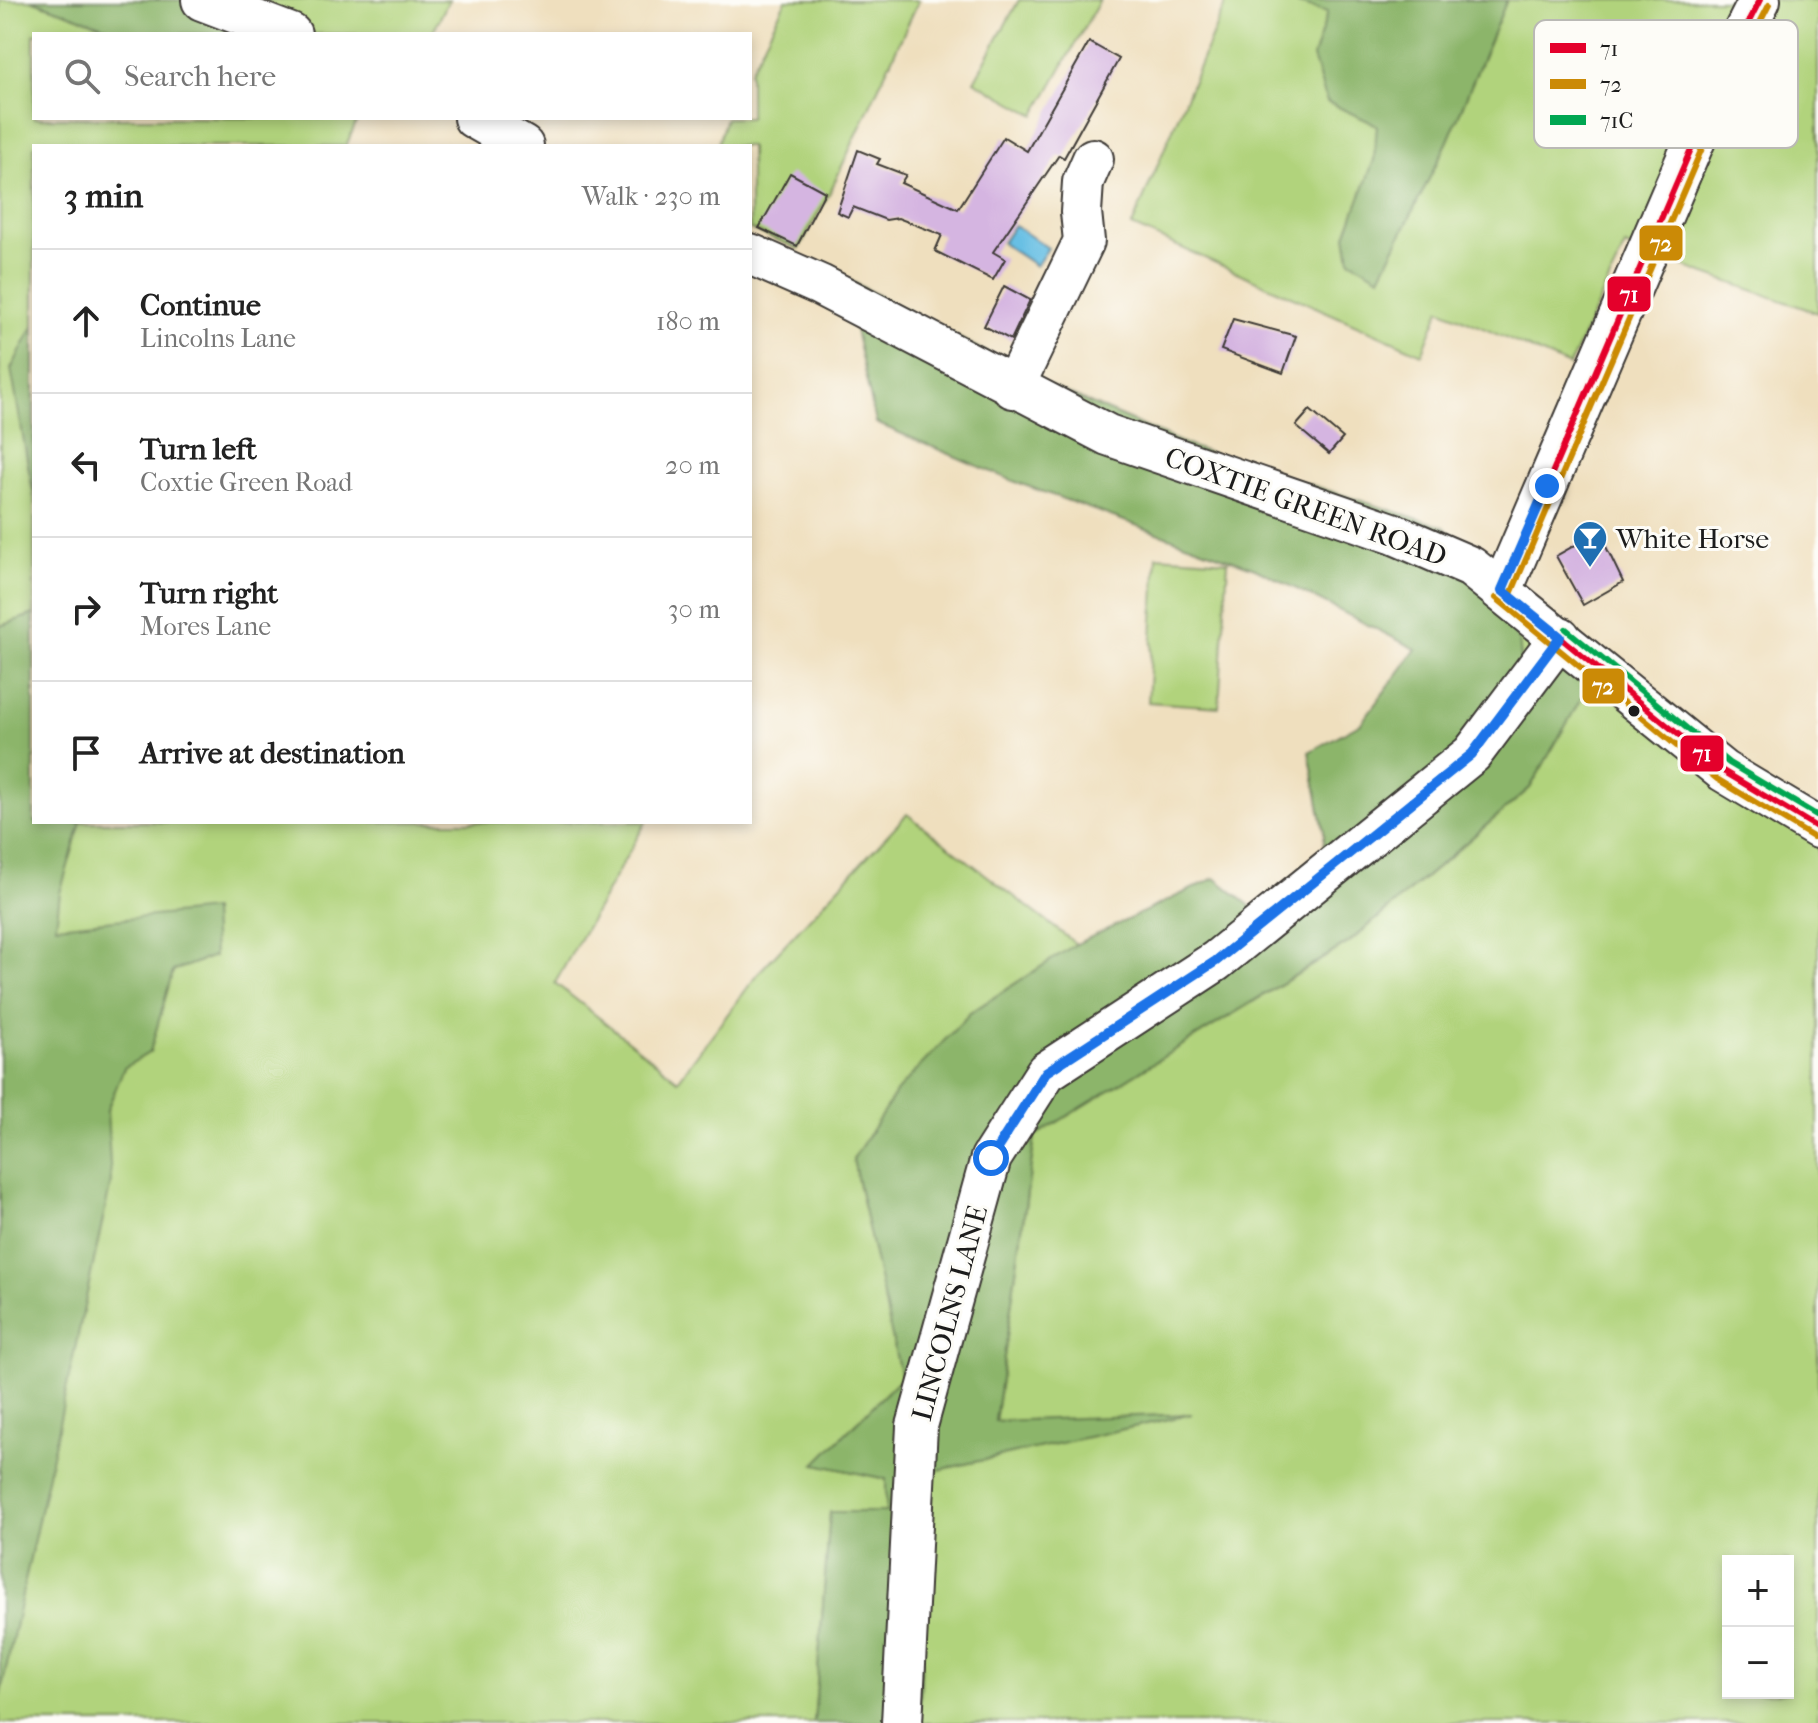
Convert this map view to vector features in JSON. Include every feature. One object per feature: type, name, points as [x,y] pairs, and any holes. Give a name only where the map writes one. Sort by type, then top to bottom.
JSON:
[{"type":"street","points":[[202,0],[286,32]]},
{"type":"street","points":[[1750,20],[1760,0]]},
{"type":"street","points":[[478,120],[520,144]]},
{"type":"street","points":[[1502,590],[1691,148]]},
{"type":"street","points":[[1013,388],[1084,241],[1081,212],[1083,182],[1093,159]]},
{"type":"street","name":"COXTIE GREEN ROAD","points":[[752,255],[820,285],[1108,435],[1392,533],[1471,567],[1723,771],[1818,828]]},
{"type":"street","name":"LINCOLNS LANE","points":[[902,1723],[917,1426],[991,1158],[1046,1072],[1216,961],[1472,754],[1560,637]]},
{"type":"green space","points":[[0,0],[31,0],[120,32],[32,32],[32,120],[357,120],[347,144],[32,144],[32,824],[645,824],[555,983],[678,1080],[761,970],[907,814],[1076,944],[970,1013],[853,1159],[902,1378],[816,1464],[886,1479],[886,1512],[830,1513],[814,1723],[0,1723]]},
{"type":"green space","points":[[31,0],[202,0],[286,32],[120,32]]},
{"type":"green space","points":[[228,0],[449,0],[433,32],[302,32]]},
{"type":"green space","points":[[786,0],[919,0],[830,192],[799,249],[752,230],[752,144],[718,144],[725,120],[752,120],[752,67]]},
{"type":"green space","points":[[1019,0],[1100,0],[1035,115],[974,81]]},
{"type":"green space","points":[[1227,0],[1818,0],[1818,313],[1625,246],[1569,366],[1440,309],[1422,354],[1132,226]]},
{"type":"green space","points":[[1284,0],[1507,0],[1448,141],[1380,277],[1350,260],[1346,235],[1374,160],[1377,125],[1327,102],[1313,57],[1328,12]]},
{"type":"green space","points":[[843,277],[1052,387],[1192,447],[1444,527],[1519,641],[1524,684],[1560,668],[1590,683],[1530,788],[1349,942],[1035,1136],[995,1421],[1192,1414],[929,1472],[919,1723],[814,1723],[830,1512],[886,1512],[886,1479],[815,1464],[901,1378],[853,1159],[897,1091],[970,1013],[1076,944],[1215,878],[1273,924],[1324,889],[1324,831],[1309,752],[1361,723],[1416,649],[1255,568],[1013,481],[876,423]]},
{"type":"green space","points":[[32,329],[32,487],[11,369]]},
{"type":"green space","points":[[1444,527],[1560,637],[1818,824],[1818,1723],[919,1723],[929,1472],[1186,1415],[995,1422],[1035,1136],[1350,942],[1530,788],[1589,683],[1524,684],[1519,641]]},
{"type":"green space","points":[[1157,556],[1228,561],[1219,707],[1148,702]]},
{"type":"green space","points":[[32,615],[32,824],[80,824],[60,893],[56,926],[212,910],[214,956],[173,971],[150,1052],[124,1068],[107,1110],[111,1182],[0,1697],[0,626]]},
{"type":"water","points":[[1014,225],[1048,248],[1036,266],[1002,243]]},
{"type":"building","points":[[1089,42],[1119,59],[1064,158],[1059,155],[993,252],[1005,259],[993,280],[935,251],[942,235],[898,218],[886,220],[853,207],[848,217],[837,212],[858,150],[880,159],[877,164],[906,175],[901,183],[958,209],[1004,137],[1027,151]]},
{"type":"building","points":[[790,173],[825,192],[797,246],[759,228]]},
{"type":"building","points":[[1004,286],[1030,300],[1011,340],[984,326]]},
{"type":"building","points":[[1233,319],[1296,336],[1283,373],[1221,350]]},
{"type":"building","points":[[1310,410],[1343,438],[1329,454],[1296,426]]},
{"type":"building","name":"White Horse","points":[[1599,532],[1623,582],[1583,605],[1556,556]]},
{"type":"transit line","name":"71","points":[[1750,20],[1760,0]]},
{"type":"transit line","name":"72","points":[[1761,20],[1769,5]]},
{"type":"transit line","name":"71","points":[[1502,590],[1691,148]]},
{"type":"transit line","name":"72","points":[[1511,594],[1702,148]]},
{"type":"transit line","name":"71","points":[[1502,590],[1723,771],[1818,828]]},
{"type":"transit line","name":"72","points":[[1496,598],[1717,779],[1813,837]]},
{"type":"transit line","name":"71C","points":[[1566,629],[1729,763],[1818,816]]},
{"type":"place","name":"White Horse","points":[[1590,569]]},
{"type":"route","points":[[991,1158],[1046,1072],[1216,961],[1472,754],[1560,637],[1502,590],[1547,486]]}]
